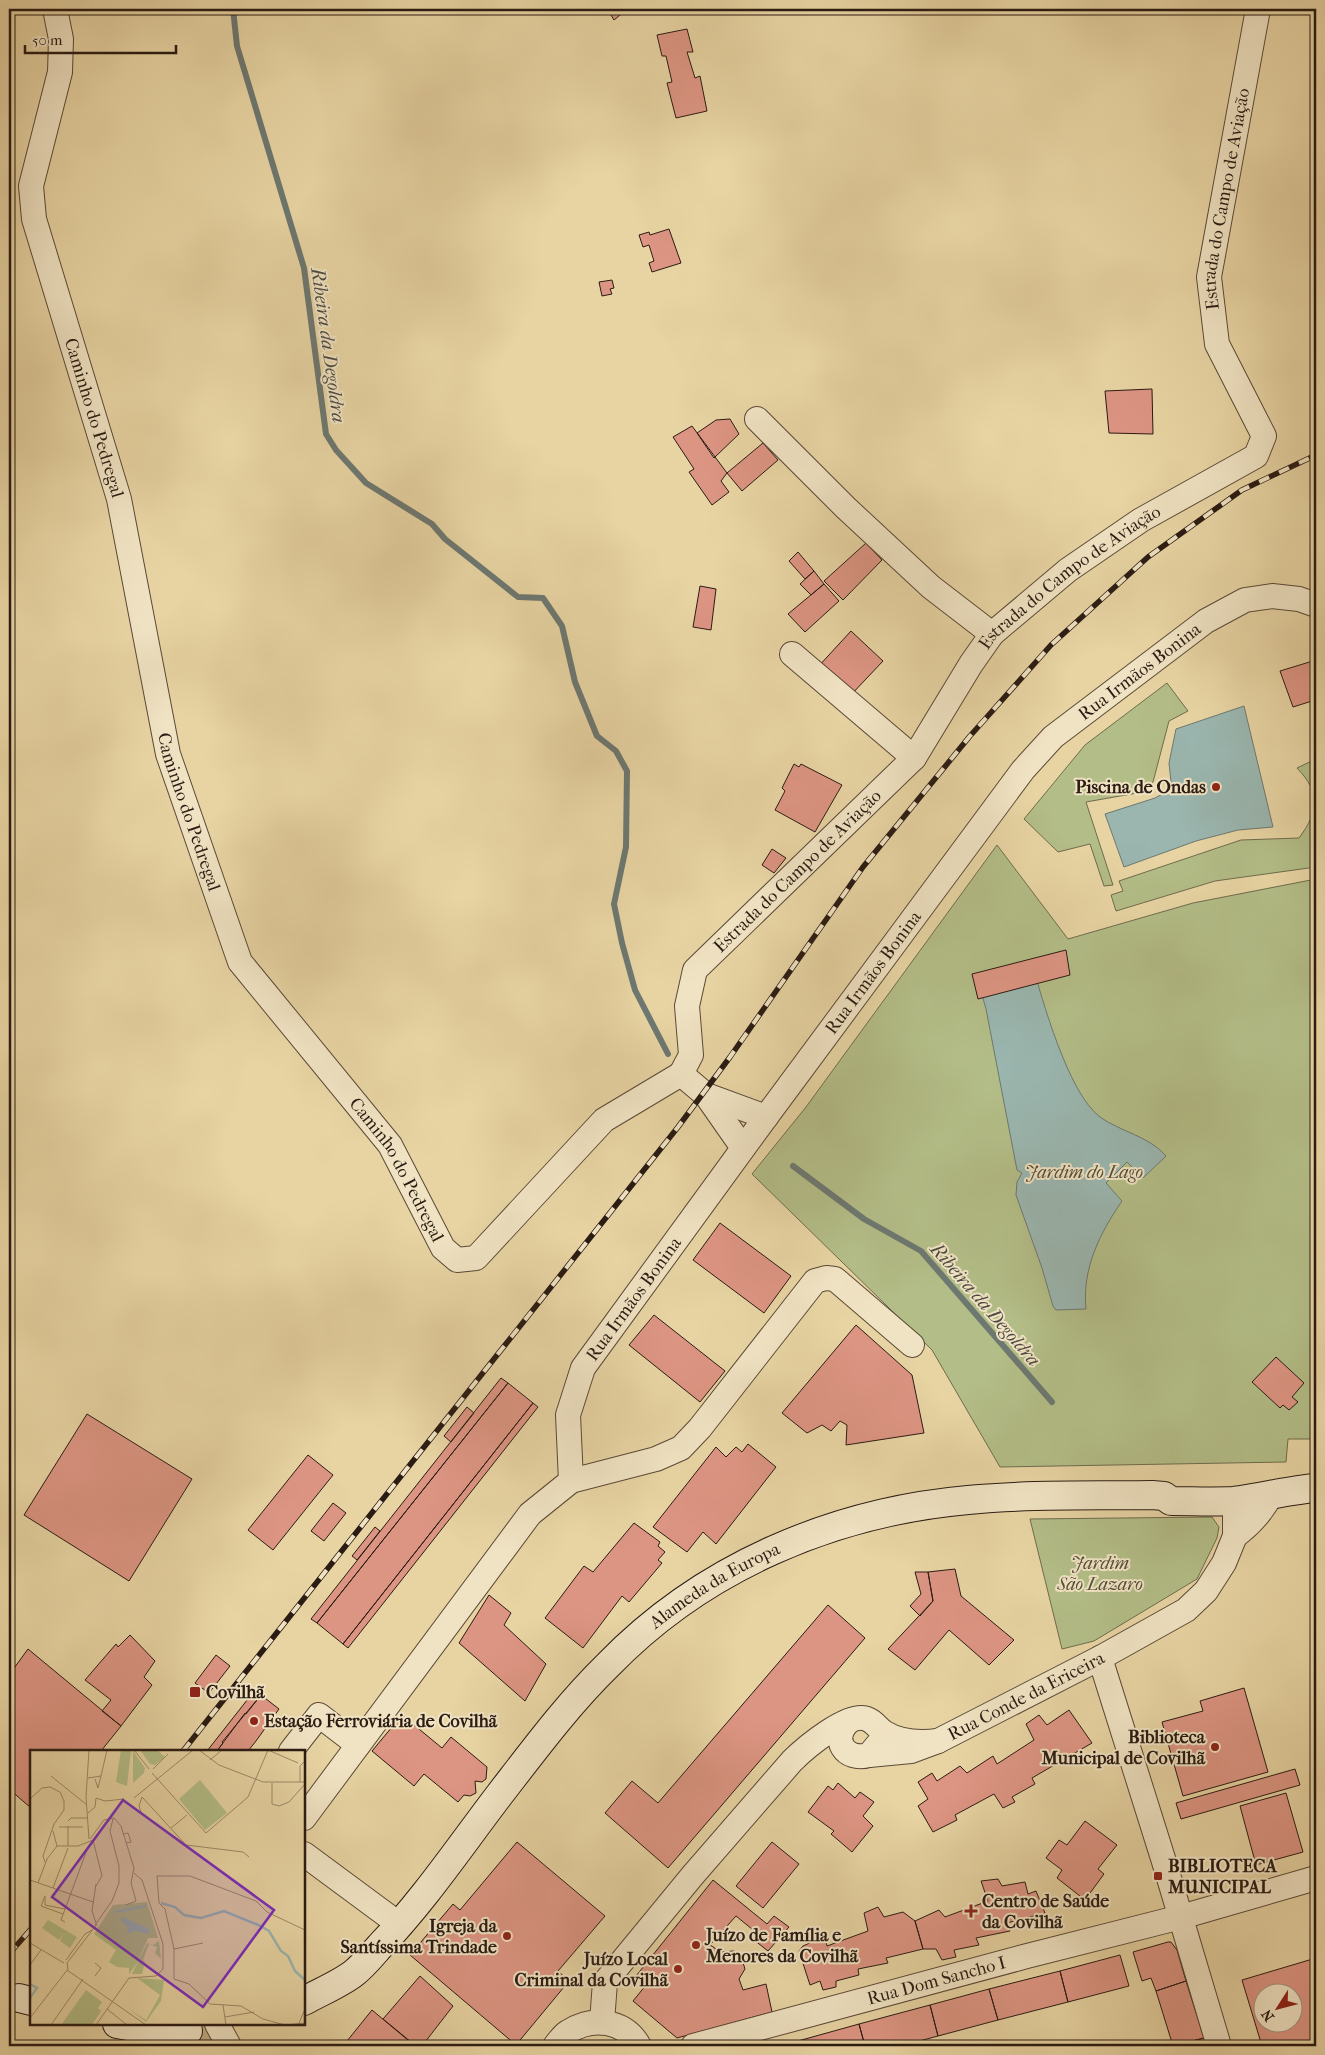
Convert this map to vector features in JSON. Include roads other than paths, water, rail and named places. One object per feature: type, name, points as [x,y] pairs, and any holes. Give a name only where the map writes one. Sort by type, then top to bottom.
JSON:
[{"type":"main road","name":"Alameda da Europa","points":[[305,2000],[354,1973],[400,1925],[541,1741],[609,1663],[651,1626],[691,1595],[734,1569],[787,1543],[848,1522],[911,1508],[967,1500],[1033,1496],[1164,1496],[1170,1492],[1258,1480],[1282,1480],[1283,1493],[1219,1501],[1171,1501],[1164,1496]]},
{"type":"main road","points":[[122,2025],[150,2030],[188,2031]]},
{"type":"street","name":"Caminho do Pedregal","points":[[55,9],[62,39],[60,72],[31,186],[34,219],[119,499],[168,754],[240,962],[390,1145],[443,1248],[456,1260],[476,1258],[604,1120],[681,1074]]},
{"type":"street","name":"Estrada do Campo de Aviação","points":[[681,1074],[690,1055],[687,1006],[695,970],[914,758],[971,664],[992,634],[1068,570],[1141,520],[1256,456],[1264,436],[1217,344],[1209,277],[1258,9]]},
{"type":"street","points":[[757,419],[846,508],[931,587],[992,634]]},
{"type":"street","name":"Rua Irmãos Bonina","points":[[571,1481],[568,1415],[583,1368],[766,1116],[1023,770],[1053,737],[1206,621],[1245,600],[1272,596],[1299,599],[1316,605]]},
{"type":"street","points":[[792,654],[914,758]]},
{"type":"street","points":[[681,1074],[706,1095],[743,1148]]},
{"type":"street","points":[[706,1095],[766,1116]]},
{"type":"street","points":[[305,1817],[530,1514],[571,1481],[656,1459],[681,1448],[700,1428],[815,1281],[826,1278],[835,1279],[912,1345]]},
{"type":"street","points":[[1100,1658],[1186,1610],[1206,1591],[1224,1563],[1234,1536],[1235,1515],[1283,1493]]},
{"type":"street","points":[[1219,1501],[1229,1513],[1234,1536]]},
{"type":"street","name":"Rua Conde da Ericeira","points":[[792,1760],[804,1754],[823,1750],[839,1750],[858,1754],[911,1751],[938,1741],[1100,1658],[1181,1917],[1218,2046]]},
{"type":"street","points":[[292,1750],[319,1715],[358,1746]]},
{"type":"street","name":"Rua Conde da Ericeira","points":[[602,2022],[605,1982],[693,1875],[792,1760],[814,1740],[849,1721],[861,1717],[873,1722],[885,1733],[898,1739],[921,1742],[938,1741]]},
{"type":"street","points":[[849,1721],[841,1730],[841,1742],[858,1754],[878,1746],[880,1733],[878,1727]]},
{"type":"street","points":[[305,1855],[400,1925]]},
{"type":"street","name":"Rua Dom Sancho I","points":[[693,2046],[1027,1956],[1181,1917],[1316,1878]]},
{"type":"street","points":[[556,2046],[567,2032],[584,2024],[602,2022],[621,2027],[639,2046]]},
{"type":"street","points":[[218,2025],[229,2046]]},
{"type":"water","name":"Piscina de Ondas","points":[[1244,706],[1273,827],[1238,830],[1196,841],[1124,867],[1105,814],[1155,798],[1166,792],[1171,782],[1169,763],[1176,729]]},
{"type":"water","points":[[1031,960],[1049,1020],[1067,1067],[1088,1105],[1100,1117],[1143,1139],[1166,1156],[1143,1178],[1127,1162],[1106,1183],[1122,1201],[1094,1252],[1087,1279],[1086,1309],[1056,1310],[1053,1306],[1042,1268],[1016,1195],[1017,1182],[1022,1173],[1017,1170],[986,1009],[976,974]]},
{"type":"waterway","name":"Ribeira da Degoldra","points":[[233,9],[237,46],[304,268],[326,434],[336,450],[366,483],[432,524],[445,539],[518,597],[543,598],[562,626],[575,682],[597,736],[616,751],[627,771],[626,847],[614,904],[635,990],[668,1054]]},
{"type":"waterway","name":"Ribeira da Degoldra","points":[[793,1166],[864,1219],[921,1251],[1052,1402]]},
{"type":"tunnel","points":[[188,2031],[227,2025]]},
{"type":"railway","points":[[184,1750],[678,1127],[730,1057],[863,867],[970,736],[1051,645],[1148,557],[1242,490],[1316,455]]},
{"type":"railway","points":[[9,1954],[30,1930]]},
{"type":"place","name":"Piscina de Ondas","points":[[1216,787]]},
{"type":"place","name":"Covilhã","points":[[195,1692]]},
{"type":"place","name":"Estação Ferroviária de Covilhã","points":[[254,1721]]},
{"type":"place","name":"Biblioteca Municipal de Covilhã","points":[[1215,1747]]},
{"type":"place","name":"BIBLIOTECA MUNICIPAL","points":[[1158,1876]]},
{"type":"place","name":"Centro de Saúde da Covilhã","points":[[971,1911]]},
{"type":"place","name":"Igreja da Santíssima Trindade","points":[[507,1936]]},
{"type":"place","name":"Juízo de Família e Menores da Covilhã","points":[[696,1945]]},
{"type":"place","name":"Juízo Local Criminal da Covilhã","points":[[678,1969]]},
{"type":"park label","name":"Jardim do Lago","points":[[1084,1172]]},
{"type":"park label","name":"Jardim São Lazaro","points":[[1100,1574]]}]
